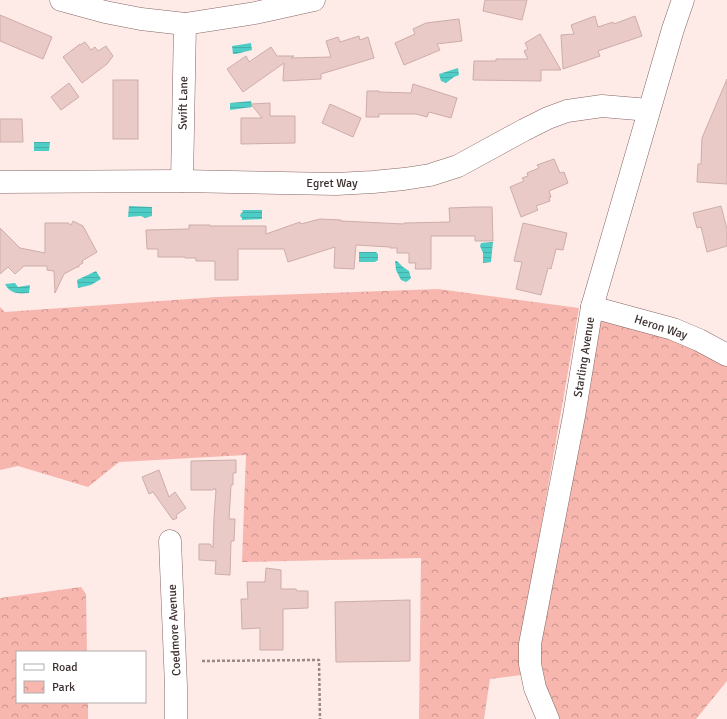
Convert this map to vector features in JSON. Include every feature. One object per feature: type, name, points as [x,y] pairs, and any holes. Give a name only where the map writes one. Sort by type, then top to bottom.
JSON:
[{"type":"street","points":[[61,0],[112,14],[185,24],[255,13],[314,0]]},
{"type":"street","name":"Starling Avenue","points":[[548,719],[535,688],[530,664],[530,644],[574,416],[592,307],[673,29],[683,0]]},
{"type":"street","name":"Swift Lane","points":[[182,181],[185,24]]},
{"type":"street","name":"Egret Way","points":[[0,182],[182,181],[336,184],[404,179],[430,175],[458,166],[524,130],[548,118],[567,111],[602,106],[649,110]]},
{"type":"street","name":"Heron Way","points":[[592,307],[673,329],[699,340],[727,355]]},
{"type":"street","name":"Coedmore Avenue","points":[[170,541],[176,719]]},
{"type":"path","points":[[202,661],[319,660],[320,719]]},
{"type":"green space","points":[[438,289],[579,308],[536,556],[521,675],[490,679],[484,719],[419,719],[421,558],[242,562],[246,455],[119,462],[88,487],[18,466],[0,470],[0,307],[5,312],[217,297]]},
{"type":"green space","points":[[594,315],[643,326],[727,363],[727,681],[696,719],[557,719],[537,668]]},
{"type":"green space","points":[[81,587],[86,594],[87,651],[16,651],[16,703],[88,703],[88,719],[0,719],[0,598]]},
{"type":"water","points":[[251,43],[252,50],[233,54],[232,46]]},
{"type":"water","points":[[458,68],[459,75],[446,83],[441,81],[439,74]]},
{"type":"water","points":[[251,101],[252,107],[230,110],[230,103]]},
{"type":"water","points":[[34,142],[50,142],[49,151],[34,151]]},
{"type":"water","points":[[129,206],[152,207],[152,216],[145,218],[141,216],[128,217]]},
{"type":"water","points":[[242,210],[262,210],[262,219],[242,220],[240,216],[243,212]]},
{"type":"water","points":[[493,242],[491,262],[483,263],[483,253],[480,246],[481,243]]},
{"type":"water","points":[[359,252],[376,252],[378,254],[378,260],[375,262],[359,262]]},
{"type":"water","points":[[395,261],[409,271],[411,278],[406,282],[401,280],[396,270]]},
{"type":"water","points":[[96,271],[101,279],[91,285],[78,288],[77,280]]},
{"type":"water","points":[[15,283],[18,287],[30,285],[29,293],[12,292],[5,284]]},
{"type":"building","points":[[485,0],[527,0],[522,20],[483,11]]},
{"type":"building","points":[[0,15],[52,37],[43,59],[0,41]]},
{"type":"building","points":[[595,16],[598,27],[613,22],[614,24],[635,16],[642,36],[598,51],[600,56],[563,69],[561,35],[574,34],[571,25]]},
{"type":"building","points":[[459,19],[462,41],[437,44],[440,50],[404,65],[395,43],[415,34],[413,29],[426,23]]},
{"type":"building","points":[[540,34],[561,70],[541,70],[541,81],[473,80],[474,61],[528,59],[524,51],[528,49],[525,43]]},
{"type":"building","points":[[359,36],[360,40],[368,37],[374,58],[321,74],[321,79],[283,81],[284,63],[243,92],[227,69],[246,56],[249,62],[271,47],[277,56],[294,56],[291,58],[331,57],[326,41],[338,37],[340,42]]},
{"type":"building","points":[[85,42],[91,50],[95,47],[98,51],[106,46],[113,56],[107,64],[82,83],[63,57]]},
{"type":"building","points":[[727,79],[727,184],[697,182],[698,164],[701,164],[702,138]]},
{"type":"building","points":[[113,80],[138,80],[138,139],[113,139]]},
{"type":"building","points":[[69,83],[79,97],[61,110],[51,97]]},
{"type":"building","points":[[413,84],[457,98],[451,118],[429,112],[427,117],[416,114],[379,114],[379,117],[366,117],[367,91],[411,93]]},
{"type":"building","points":[[270,103],[270,116],[295,116],[295,143],[241,144],[241,118],[262,118],[251,104]]},
{"type":"building","points":[[330,104],[361,118],[353,137],[322,123]]},
{"type":"building","points":[[0,119],[22,119],[23,142],[0,142]]},
{"type":"building","points":[[554,159],[560,173],[564,172],[568,183],[549,191],[551,197],[549,197],[550,201],[536,206],[538,210],[521,217],[510,187],[524,181],[522,178],[528,176],[527,173],[539,168],[537,165]]},
{"type":"building","points":[[721,206],[727,229],[727,246],[707,252],[701,227],[697,228],[693,213]]},
{"type":"building","points":[[492,207],[493,241],[475,241],[475,236],[431,236],[431,269],[415,269],[416,263],[409,263],[409,253],[397,253],[397,248],[390,247],[356,245],[354,269],[334,268],[335,247],[288,262],[284,249],[238,249],[238,280],[215,280],[215,261],[196,261],[196,258],[185,257],[158,257],[158,249],[147,249],[146,230],[189,229],[189,225],[266,226],[266,234],[300,222],[301,224],[320,219],[404,224],[450,222],[449,208]]},
{"type":"building","points":[[73,221],[83,226],[97,252],[82,261],[83,263],[79,265],[79,267],[64,274],[55,293],[54,271],[47,270],[47,266],[24,266],[15,274],[8,267],[0,274],[0,228],[20,248],[45,253],[45,223],[68,223],[71,225]]},
{"type":"building","points":[[523,223],[567,233],[563,250],[556,249],[551,269],[548,268],[541,295],[516,289],[522,262],[514,261]]},
{"type":"building","points":[[236,460],[236,473],[233,473],[233,485],[231,485],[229,519],[235,519],[234,541],[231,541],[230,575],[215,574],[216,561],[199,560],[199,544],[210,544],[213,548],[216,490],[215,488],[213,490],[191,490],[191,461]]},
{"type":"building","points":[[159,470],[169,497],[175,492],[186,508],[176,515],[177,518],[173,520],[153,492],[149,494],[142,477]]},
{"type":"building","points":[[266,568],[281,570],[281,589],[308,591],[308,608],[283,609],[283,650],[260,650],[260,628],[242,629],[241,599],[248,599],[247,582],[265,582]]},
{"type":"building","points":[[410,600],[410,661],[336,662],[335,602]]}]
